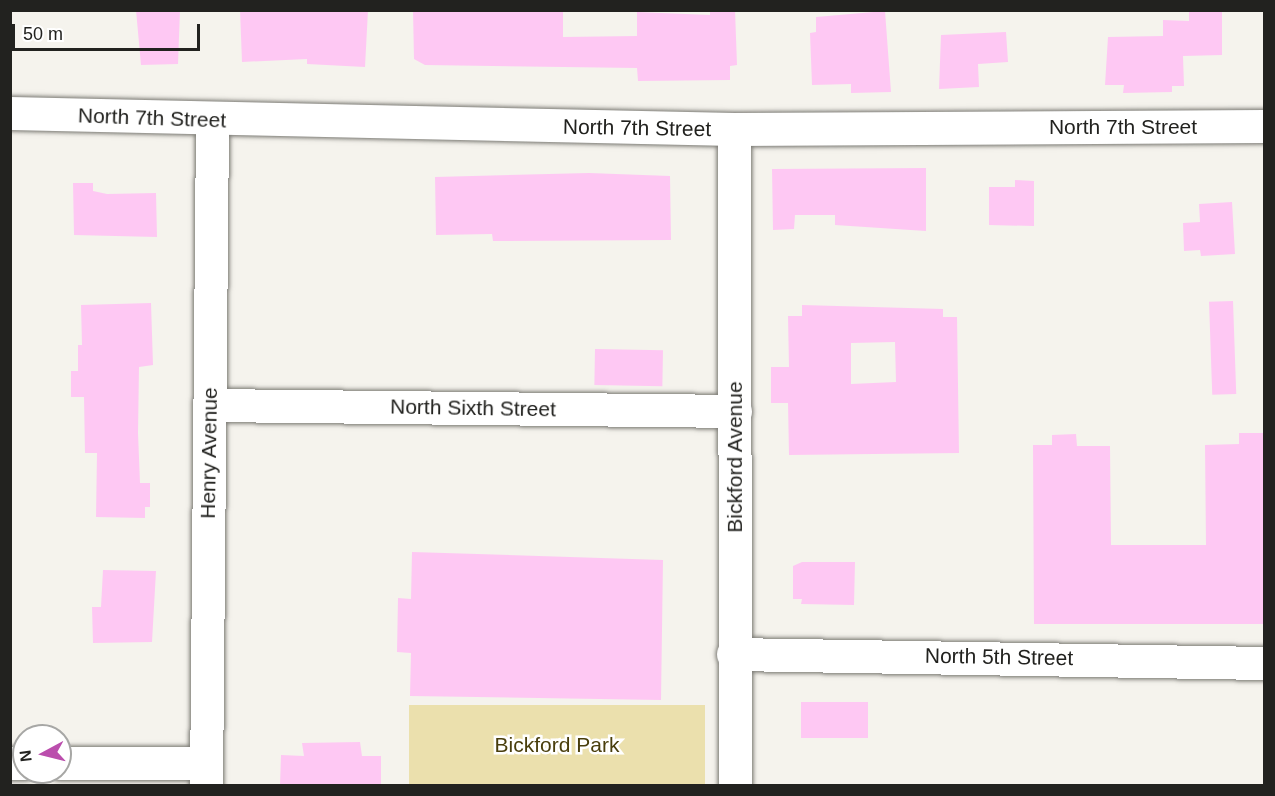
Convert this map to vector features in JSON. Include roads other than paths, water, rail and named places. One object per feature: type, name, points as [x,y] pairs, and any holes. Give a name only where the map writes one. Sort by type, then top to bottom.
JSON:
[{"type":"street","name":"North 7th Street","points":[[10,113],[212,121],[734,129],[1264,126]]},
{"type":"street","name":"Henry Avenue","points":[[206,774],[212,121]]},
{"type":"street","name":"Bickford Avenue","points":[[734,129],[735,786]]},
{"type":"street","name":"North Sixth Street","points":[[210,405],[735,411]]},
{"type":"street","name":"North 5th Street","points":[[733,654],[1264,663]]},
{"type":"street","points":[[72,764],[206,774]]},
{"type":"park label","name":"Bickford Park","points":[[557,745]]}]
